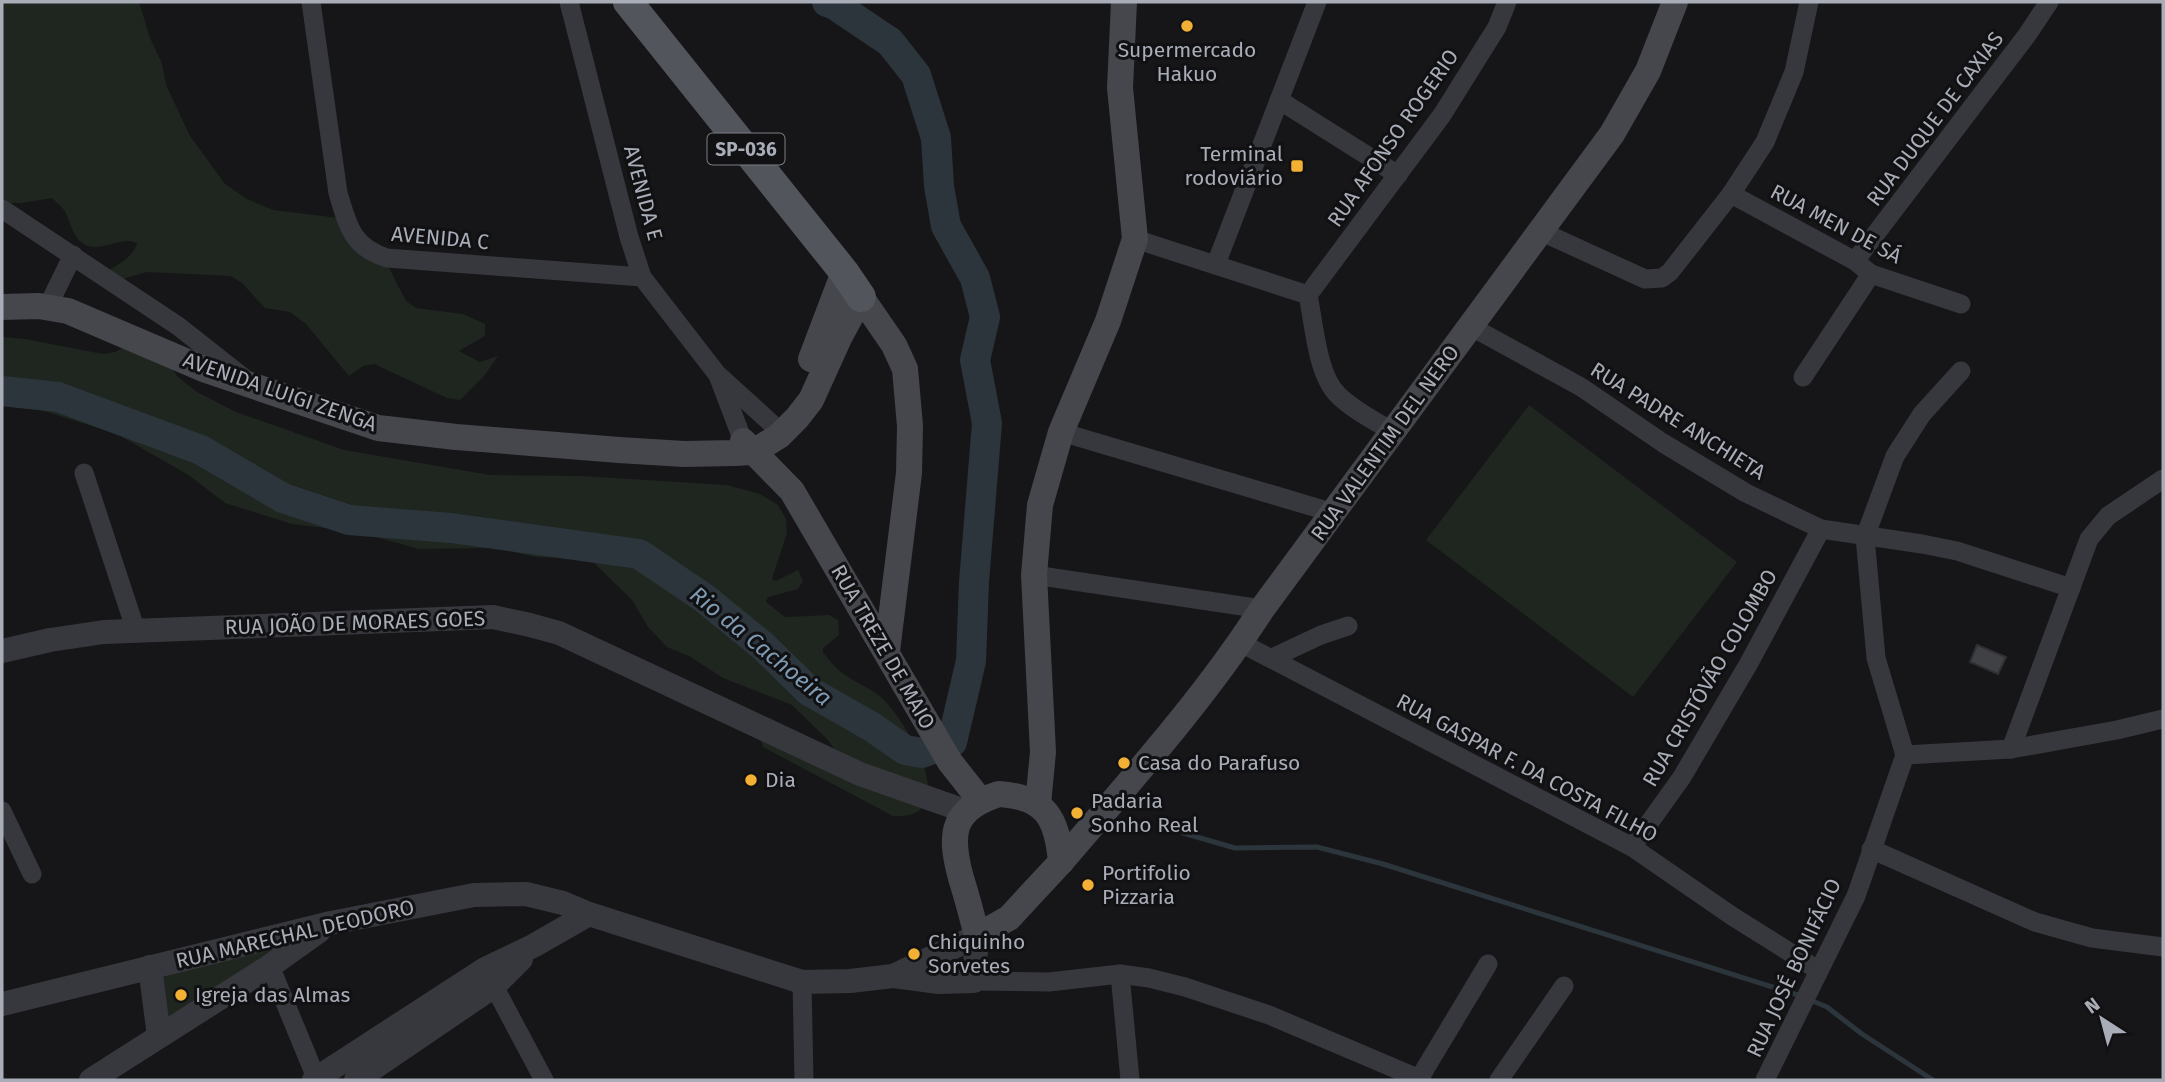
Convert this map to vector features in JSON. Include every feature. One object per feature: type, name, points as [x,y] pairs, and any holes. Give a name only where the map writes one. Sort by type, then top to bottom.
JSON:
[{"type":"main road","name":"SP-036","points":[[628,2],[844,272],[861,297]]},
{"type":"main road","points":[[1038,804],[1043,752],[1034,575],[1040,505],[1061,432],[1108,320],[1135,239],[1120,89],[1124,2]]},
{"type":"main road","name":"RUA VALENTIM DEL NERO","points":[[977,936],[1009,918],[1061,862],[1241,643],[1262,609],[1612,134],[1648,71],[1675,2]]},
{"type":"main road","points":[[775,430],[802,381],[844,272]]},
{"type":"main road","points":[[744,449],[775,430],[811,400],[840,335],[861,297],[894,345],[905,369],[910,426],[909,473],[887,651]]},
{"type":"main road","name":"AVENIDA LUIGI ZENGA","points":[[2,307],[68,311],[206,370],[378,428],[619,450],[744,449]]},
{"type":"main road","name":"RUA TREZE DE MAIO","points":[[775,430],[792,491],[887,651],[972,806]]},
{"type":"main road","name":"RUA TREZE DE MAIO","points":[[744,449],[792,491]]},
{"type":"main road","points":[[977,936],[955,856],[954,832],[957,822],[972,806],[999,794],[1019,795],[1038,804],[1051,818],[1059,836],[1061,862]]},
{"type":"street","name":"AVENIDA C","points":[[311,2],[338,193],[348,223],[368,252],[387,258],[642,277]]},
{"type":"street","name":"AVENIDA E","points":[[569,2],[629,237],[642,277],[717,374],[775,430]]},
{"type":"street","points":[[1216,264],[1317,2]]},
{"type":"street","name":"RUA AFONSO ROGERIO","points":[[1308,295],[1449,104],[1497,27],[1507,2]]},
{"type":"street","points":[[1540,231],[1645,279],[1662,278],[1678,263],[1731,194],[1765,142],[1794,72],[1809,2]]},
{"type":"street","name":"RUA DUQUE DE CAXIAS","points":[[1854,261],[2027,35],[2049,2]]},
{"type":"street","points":[[1279,100],[1398,175]]},
{"type":"street","name":"RUA MEN DE SÁ","points":[[1731,194],[1854,261],[1871,274],[1961,304]]},
{"type":"street","points":[[2,209],[178,326],[254,386]]},
{"type":"street","points":[[1135,239],[1308,295],[1320,358],[1331,387],[1339,397],[1393,432]]},
{"type":"street","points":[[47,308],[73,255]]},
{"type":"street","points":[[1803,377],[1871,274]]},
{"type":"street","name":"RUA PADRE ANCHIETA","points":[[1470,326],[1581,387],[1663,443],[1746,493],[1821,529],[1957,551],[2071,587]]},
{"type":"street","points":[[1961,371],[1922,414],[1895,456],[1865,537],[1876,658],[1905,755],[2011,749],[2163,719]]},
{"type":"street","name":"AVENIDA E","points":[[717,374],[744,449]]},
{"type":"street","points":[[1061,432],[1334,513]]},
{"type":"street","points":[[84,473],[136,631]]},
{"type":"street","points":[[2011,749],[2089,539],[2108,516],[2163,479]]},
{"type":"street","name":"RUA CRISTÓVÃO COLOMBO","points":[[1632,847],[1689,766],[1749,663],[1821,529]]},
{"type":"street","points":[[1034,575],[1262,609]]},
{"type":"street","name":"RUA JOÃO DE MORAES GOES","points":[[2,651],[104,632],[493,617],[559,634],[860,774],[972,806]]},
{"type":"street","points":[[1272,658],[1321,635],[1348,626]]},
{"type":"street","name":"RUA GASPAR F. DA COSTA FILHO","points":[[1241,643],[1632,847],[1732,916],[1818,970]]},
{"type":"street","name":"RUA JOSÉ BONIFÁCIO","points":[[1765,1080],[1846,919],[1905,755]]},
{"type":"street","points":[[2,811],[32,874]]},
{"type":"street","points":[[1871,849],[2035,922],[2092,938],[2163,947]]},
{"type":"street","name":"RUA MARECHAL DEODORO","points":[[2,1004],[331,923],[474,895],[526,894],[563,903],[589,914],[802,982]]},
{"type":"street","points":[[356,1080],[489,977],[533,946],[589,914]]},
{"type":"street","points":[[90,1080],[331,923]]},
{"type":"street","points":[[893,976],[977,936],[974,981]]},
{"type":"street","points":[[804,1080],[802,982],[893,976],[939,982],[1049,982],[1120,974],[1185,987],[1269,1015],[1420,1079],[1488,964]]},
{"type":"street","points":[[270,965],[316,1080],[489,977]]},
{"type":"street","points":[[150,967],[159,1036]]},
{"type":"street","points":[[1120,974],[1130,1080]]},
{"type":"street","points":[[489,977],[544,1080]]},
{"type":"street","points":[[1499,1080],[1564,986]]},
{"type":"shaded area","points":[[2,2],[139,2],[150,38],[161,61],[167,87],[190,136],[225,184],[247,199],[273,210],[347,219],[385,260],[406,301],[416,308],[463,314],[485,324],[485,336],[459,351],[480,362],[498,356],[484,376],[460,400],[447,398],[374,364],[363,366],[349,376],[306,324],[290,312],[265,308],[242,283],[231,276],[147,272],[108,283],[96,278],[126,259],[137,243],[123,241],[93,247],[86,245],[76,237],[64,210],[52,198],[2,203]]},
{"type":"shaded area","points":[[2,337],[103,354],[115,352],[141,339],[158,349],[178,377],[197,392],[236,412],[344,450],[490,475],[581,476],[727,485],[760,494],[778,505],[786,519],[787,533],[772,579],[776,581],[798,570],[803,581],[798,589],[768,597],[766,602],[785,617],[829,615],[838,620],[839,635],[823,648],[823,653],[841,672],[882,698],[905,727],[924,768],[928,787],[926,803],[915,813],[893,816],[763,747],[760,738],[843,762],[828,740],[792,705],[723,678],[689,656],[667,647],[648,627],[632,600],[590,559],[536,557],[495,548],[419,549],[358,532],[292,524],[225,503],[190,476],[117,434],[41,410],[2,406]]},
{"type":"shaded area","points":[[1529,405],[1737,562],[1633,697],[1426,540]]},
{"type":"shaded area","points":[[305,931],[166,1023],[158,970]]},
{"type":"building","points":[[1977,645],[2006,657],[1998,674],[1970,662]]},
{"type":"waterway","name":"Rio da Cachoeira","points":[[2,391],[58,397],[201,450],[283,498],[349,520],[451,528],[639,554],[704,598],[763,646],[809,691],[872,727],[905,750],[922,753],[952,742],[971,661],[974,582],[987,423],[975,360],[985,317],[975,278],[946,226],[939,186],[936,138],[916,75],[890,42],[827,2]]},
{"type":"waterway","points":[[1183,833],[1235,848],[1317,847],[1383,864],[1801,996]]},
{"type":"waterway","points":[[1810,1000],[1827,1007],[1862,1034],[1933,1080]]},
{"type":"place","name":"Supermercado Hakuo","points":[[1187,26]]},
{"type":"place","name":"Terminal rodoviário","points":[[1297,166]]},
{"type":"place","name":"Casa do Parafuso","points":[[1124,763]]},
{"type":"place","name":"Dia","points":[[751,780]]},
{"type":"place","name":"Padaria Sonho Real","points":[[1077,813]]},
{"type":"place","name":"Portifolio Pizzaria","points":[[1088,885]]},
{"type":"place","name":"Chiquinho Sorvetes","points":[[914,954]]},
{"type":"place","name":"Igreja das Almas","points":[[181,995]]}]
